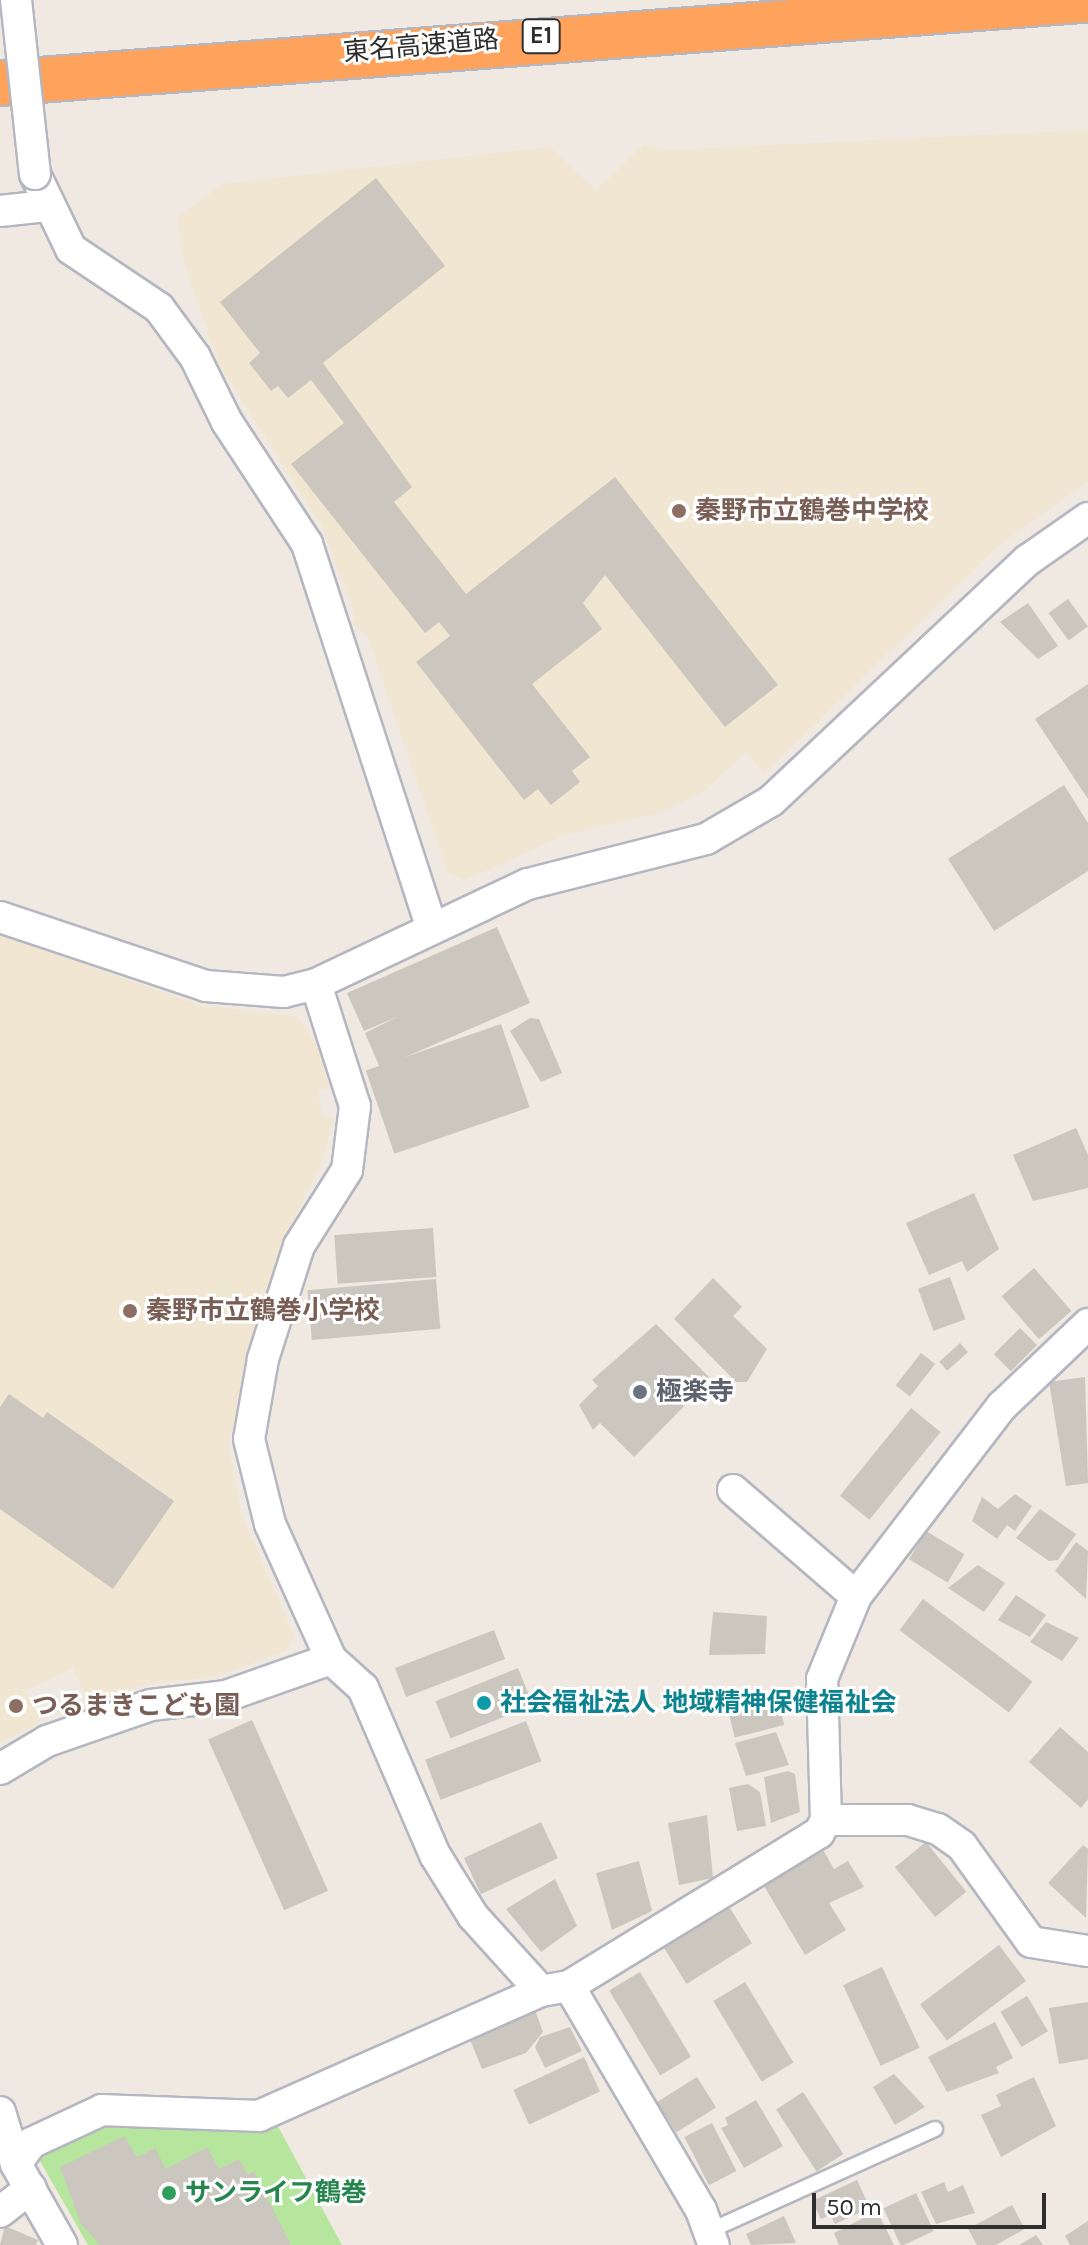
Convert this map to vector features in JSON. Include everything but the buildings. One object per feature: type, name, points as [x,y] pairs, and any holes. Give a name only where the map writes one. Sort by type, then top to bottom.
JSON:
[{"type":"highway","name":"東名高速道路","points":[[0,83],[1082,0]]},
{"type":"street","points":[[16,0],[35,174],[47,206],[71,249],[159,308],[307,544],[431,926]]},
{"type":"street","points":[[0,211],[47,206]]},
{"type":"street","points":[[0,917],[206,986],[284,992],[316,984],[431,926],[575,866],[706,839],[771,801],[1028,560],[1088,518]]},
{"type":"street","points":[[316,984],[355,1106],[347,1170],[299,1246],[263,1359],[249,1439],[270,1524],[331,1659],[363,1688],[435,1855],[473,1916],[555,1988],[712,2238]]},
{"type":"street","points":[[0,2212],[16,2168],[31,2143],[102,2110],[259,2116],[555,1988],[819,1833],[826,1820],[822,1679],[856,1596],[1002,1406],[1088,1324]]},
{"type":"street","points":[[733,1490],[856,1596]]},
{"type":"street","points":[[0,1769],[47,1741],[151,1705],[226,1696],[331,1659]]},
{"type":"street","points":[[826,1820],[908,1820],[938,1829],[962,1846],[1031,1942],[1088,1951]]},
{"type":"street","points":[[0,2112],[16,2168],[62,2245]]},
{"type":"lane","points":[[712,2238],[935,2129]]},
{"type":"shaded area","name":"秦野市立鶴巻中学校","points":[[1088,130],[1088,481],[998,546],[764,773],[746,752],[704,791],[661,812],[565,835],[465,880],[448,873],[368,636],[351,622],[356,618],[323,528],[220,366],[185,265],[178,217],[223,184],[550,147],[596,191],[644,145],[668,150]]},
{"type":"shaded area","name":"秦野市立鶴巻小学校","points":[[0,935],[199,1005],[297,1017],[319,1047],[329,1089],[318,1091],[322,1116],[334,1118],[320,1167],[280,1246],[228,1442],[241,1514],[294,1635],[284,1651],[218,1676],[147,1684],[89,1703],[73,1668],[25,1691],[40,1713],[38,1724],[0,1742]]},
{"type":"green space","points":[[274,2119],[342,2245],[88,2245],[36,2154],[118,2123]]},
{"type":"place","name":"秦野市立鶴巻中学校","points":[[679,511]]},
{"type":"place","name":"秦野市立鶴巻小学校","points":[[130,1311]]},
{"type":"place","name":"極楽寺","points":[[640,1392]]},
{"type":"place","name":"社会福祉法人 地域精神保健福祉会","points":[[484,1703]]},
{"type":"place","name":"つるまきこども園","points":[[16,1706]]},
{"type":"place","name":"サンライフ鶴巻","points":[[169,2193]]}]
